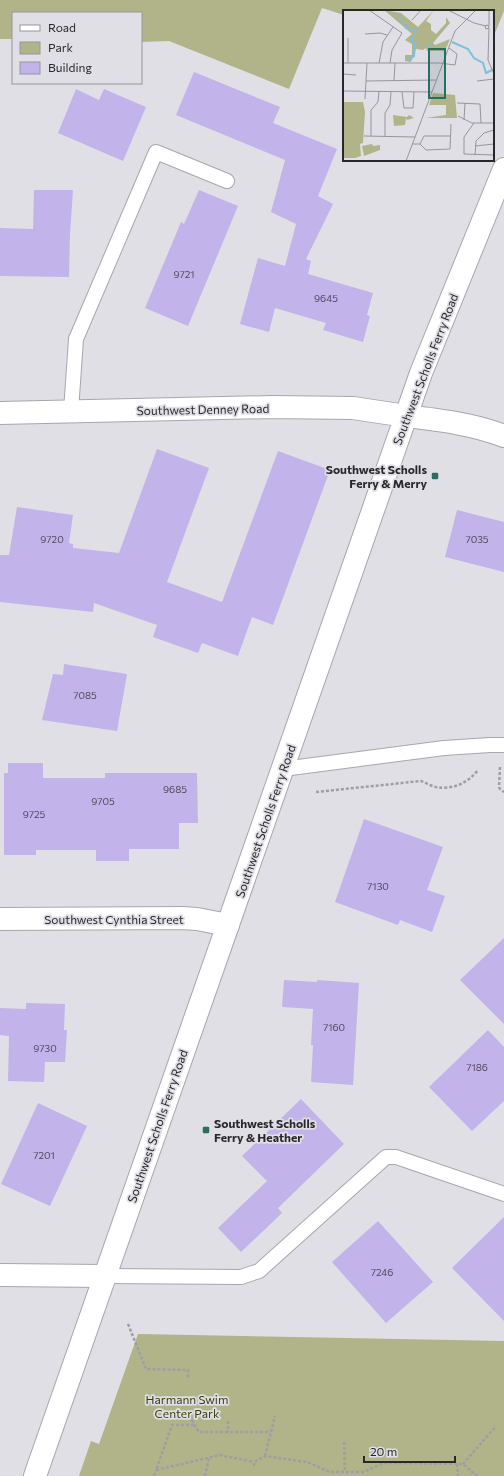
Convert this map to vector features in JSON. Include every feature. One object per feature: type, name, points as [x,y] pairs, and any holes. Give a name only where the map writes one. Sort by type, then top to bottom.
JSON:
[{"type":"main road","name":"Southwest Scholls Ferry Road","points":[[34,1476],[406,416],[504,169]]},
{"type":"main road","name":"Southwest Denney Road","points":[[0,412],[353,408],[459,423],[488,430],[504,436]]},
{"type":"main road","name":"Southwest Cynthia Street","points":[[0,919],[197,918],[228,925]]},
{"type":"main road","points":[[0,1275],[104,1276]]},
{"type":"lane","points":[[71,411],[76,339],[156,152],[227,181]]},
{"type":"lane","points":[[283,769],[444,748],[504,745]]},
{"type":"lane","points":[[104,1276],[241,1277],[259,1271],[386,1157],[396,1157],[504,1194]]},
{"type":"path","points":[[316,792],[421,781],[434,787],[453,788],[470,779],[481,766]]},
{"type":"path","points":[[494,766],[500,766],[499,787],[500,790],[504,792]]},
{"type":"path","points":[[128,1324],[146,1369],[188,1370],[188,1378]]},
{"type":"path","points":[[189,1416],[199,1432],[271,1432]]},
{"type":"path","points":[[265,1456],[275,1416]]},
{"type":"path","points":[[228,1421],[228,1432]]},
{"type":"path","points":[[154,1476],[172,1425],[194,1425]]},
{"type":"path","points":[[463,1464],[496,1426]]},
{"type":"path","points":[[344,1442],[345,1472]]},
{"type":"path","points":[[156,1470],[220,1455],[254,1462],[265,1456],[307,1462],[330,1472],[363,1472],[384,1463],[463,1464],[477,1476]]},
{"type":"path","points":[[205,1476],[209,1458]]},
{"type":"path","points":[[456,1464],[458,1476]]},
{"type":"green space","points":[[0,0],[504,0],[504,11],[494,36],[494,10],[343,10],[343,15],[322,8],[289,89],[169,41],[142,42],[142,12],[12,12],[12,39],[0,39]]},
{"type":"green space","name":"Harmann Swim Center Park","points":[[138,1334],[504,1341],[504,1476],[79,1476],[91,1441],[99,1444]]},
{"type":"building","points":[[194,72],[280,107],[273,123],[337,149],[318,196],[333,204],[306,259],[311,261],[308,274],[373,293],[367,315],[370,316],[363,342],[323,330],[326,323],[275,308],[269,332],[240,324],[258,258],[285,266],[296,224],[271,212],[285,160],[176,115]]},
{"type":"building","points":[[76,89],[99,100],[104,89],[146,107],[123,161],[58,133]]},
{"type":"building","points":[[34,190],[73,190],[69,277],[0,276],[0,228],[33,229]]},
{"type":"building","points":[[199,190],[238,206],[188,326],[145,308],[181,222],[184,224]]},
{"type":"building","points":[[157,449],[209,468],[167,582],[222,602],[278,451],[330,470],[273,625],[252,617],[238,656],[202,643],[198,653],[153,637],[157,625],[94,603],[93,612],[0,602],[0,555],[9,555],[17,507],[73,515],[69,543],[73,544],[73,548],[119,553]]},
{"type":"building","points":[[457,510],[504,522],[504,572],[445,557]]},
{"type":"building","points":[[64,664],[127,674],[117,731],[42,720],[53,674],[63,675]]},
{"type":"building","points":[[8,763],[43,763],[43,778],[105,778],[105,773],[197,773],[198,823],[179,823],[179,849],[129,849],[129,861],[96,861],[96,850],[36,850],[36,855],[4,855],[4,773],[8,773]]},
{"type":"building","points":[[364,819],[443,847],[427,890],[445,896],[432,932],[400,920],[398,925],[335,902]]},
{"type":"building","points":[[504,938],[504,1024],[460,980]]},
{"type":"building","points":[[284,980],[317,982],[317,980],[359,983],[353,1085],[311,1082],[313,1009],[282,1007]]},
{"type":"building","points":[[26,1003],[65,1004],[64,1030],[67,1030],[65,1062],[45,1062],[44,1082],[8,1081],[9,1036],[0,1035],[0,1008],[26,1009]]},
{"type":"building","points":[[488,1030],[504,1047],[504,1101],[472,1131],[429,1087]]},
{"type":"building","points":[[301,1099],[344,1144],[278,1208],[282,1213],[241,1252],[218,1228],[267,1181],[242,1156]]},
{"type":"building","points":[[38,1103],[87,1126],[50,1206],[1,1184]]},
{"type":"building","points":[[504,1217],[504,1321],[452,1268]]},
{"type":"building","points":[[378,1221],[433,1282],[386,1323],[332,1262]]},
{"type":"place","name":"Southwest Scholls Ferry & Merry","points":[[435,476]]},
{"type":"place","name":"Southwest Scholls Ferry & Heather","points":[[206,1130]]}]
